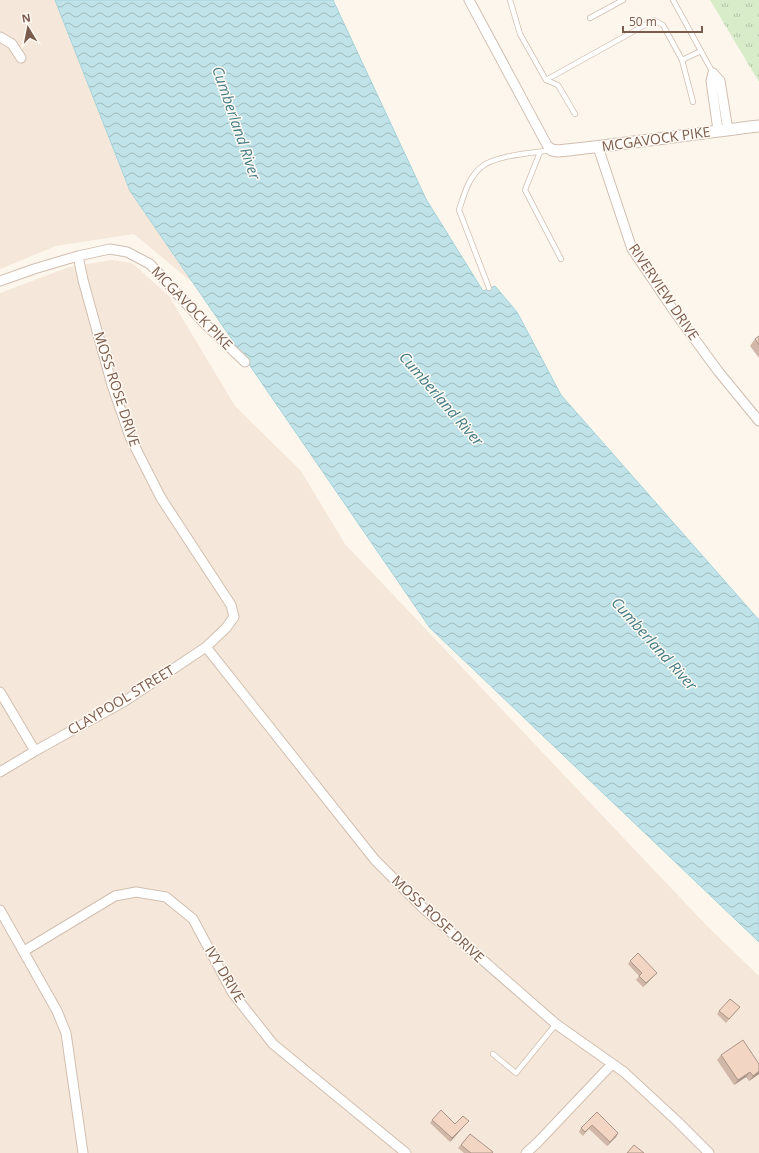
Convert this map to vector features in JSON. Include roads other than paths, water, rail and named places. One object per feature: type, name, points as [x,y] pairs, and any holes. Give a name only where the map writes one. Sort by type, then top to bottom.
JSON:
[{"type":"street","points":[[469,0],[547,145],[552,150]]},
{"type":"street","points":[[0,37],[12,44],[21,58]]},
{"type":"street","points":[[713,73],[720,81],[723,130]]},
{"type":"street","name":"MCGAVOCK PIKE","points":[[552,150],[558,152],[759,126]]},
{"type":"street","name":"RIVERVIEW DRIVE","points":[[598,147],[632,249],[674,311],[718,371],[759,421]]},
{"type":"street","name":"MCGAVOCK PIKE","points":[[0,281],[78,256],[110,249],[127,252],[150,264],[204,323],[245,362]]},
{"type":"street","name":"MOSS ROSE DRIVE","points":[[78,256],[83,280],[112,385],[130,437],[161,498],[231,605],[234,617]]},
{"type":"street","name":"CLAYPOOL STREET","points":[[0,772],[125,701],[206,647],[226,628],[234,617]]},
{"type":"street","name":"MOSS ROSE DRIVE","points":[[206,647],[375,860],[422,907],[556,1024],[624,1072],[709,1153]]},
{"type":"street","points":[[0,692],[35,751]]},
{"type":"street","name":"IVY DRIVE","points":[[24,951],[115,896],[136,892],[166,897],[193,919],[232,992],[273,1044],[406,1153]]},
{"type":"street","points":[[0,910],[57,1011],[66,1033],[83,1153]]},
{"type":"street","points":[[526,1153],[612,1064]]},
{"type":"lane","points":[[510,0],[520,34],[546,80],[558,85],[575,114]]},
{"type":"lane","points":[[590,18],[623,0]]},
{"type":"lane","points":[[673,0],[713,73]]},
{"type":"lane","points":[[546,80],[654,20],[663,25],[682,60],[693,102]]},
{"type":"lane","points":[[682,60],[702,51]]},
{"type":"lane","points":[[489,288],[459,210],[469,183],[480,168],[490,162],[515,155],[552,150]]},
{"type":"lane","points":[[540,152],[525,190],[561,259]]},
{"type":"lane","points":[[493,1054],[516,1073],[556,1024]]},
{"type":"water","name":"Cumberland River","points":[[55,0],[333,0],[426,199],[483,291],[495,286],[517,312],[561,395],[759,620],[759,942],[430,628],[130,191]]}]
